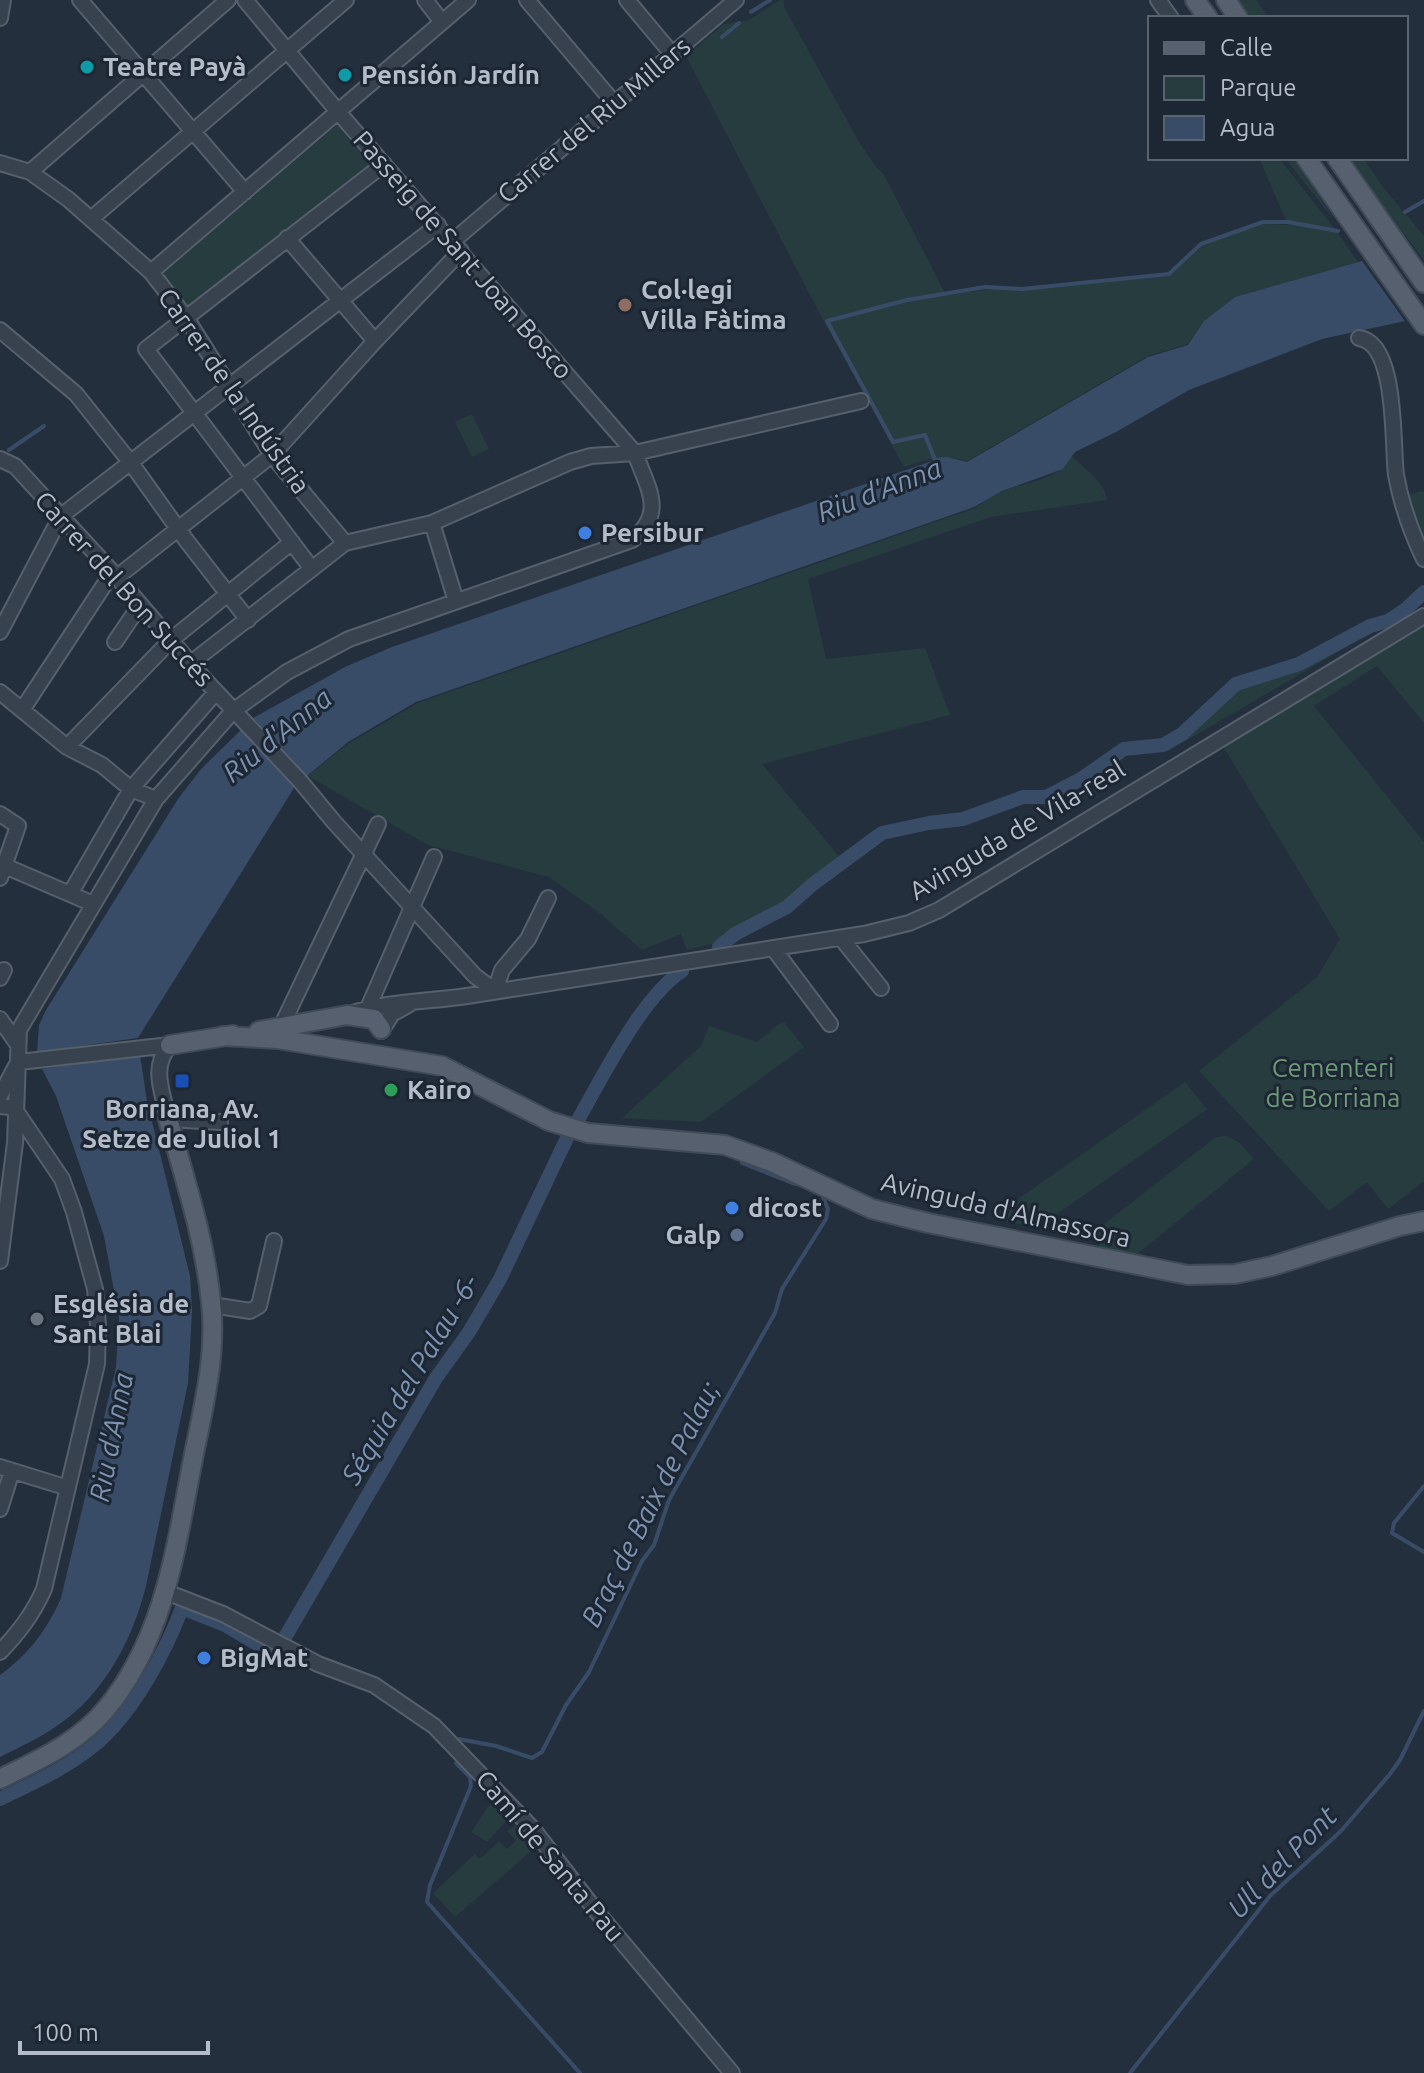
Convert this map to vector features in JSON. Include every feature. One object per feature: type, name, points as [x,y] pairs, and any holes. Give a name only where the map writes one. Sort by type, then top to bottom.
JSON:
[{"type":"main road","points":[[1307,160],[1422,323]]},
{"type":"main road","points":[[1338,160],[1424,283]]},
{"type":"main road","points":[[337,1049],[329,1032],[333,1024],[345,1015],[374,1019],[393,1050],[406,1059]]},
{"type":"main road","name":"Avinguda de Vila-real","points":[[280,1033],[345,1015]]},
{"type":"main road","points":[[356,1054],[376,1044],[381,1030]]},
{"type":"main road","points":[[170,1045],[223,1036],[280,1033]]},
{"type":"main road","name":"Avinguda d'Almassora","points":[[280,1033],[356,1054],[442,1066],[549,1121],[588,1133],[725,1145],[772,1162],[872,1209],[1188,1275],[1225,1275],[1272,1266],[1424,1221]]},
{"type":"main road","points":[[0,1779],[65,1745],[105,1710],[127,1680],[145,1646],[166,1592],[211,1367],[212,1305],[203,1244],[168,1119]]},
{"type":"street","points":[[0,18],[3,0]]},
{"type":"street","points":[[80,0],[245,192]]},
{"type":"street","points":[[30,172],[228,0]]},
{"type":"street","name":"Passeig de Sant Joan Bosco","points":[[245,0],[339,113],[635,453],[652,500],[650,523],[632,540],[456,601]]},
{"type":"street","points":[[92,218],[346,0]]},
{"type":"street","points":[[425,0],[442,22]]},
{"type":"street","points":[[151,272],[468,0]]},
{"type":"street","points":[[527,0],[615,104]]},
{"type":"street","points":[[627,0],[673,55]]},
{"type":"street","name":"Carrer del Riu Millars","points":[[22,710],[114,575],[179,529],[272,455],[457,246],[736,0]]},
{"type":"street","name":"Carrer de la Indústria","points":[[0,163],[30,172],[92,218],[151,272],[231,385],[272,455],[345,543]]},
{"type":"street","points":[[312,569],[146,349],[384,164]]},
{"type":"street","points":[[0,632],[61,516],[438,225]]},
{"type":"street","points":[[287,238],[375,341]]},
{"type":"street","points":[[0,330],[76,394],[248,620]]},
{"type":"street","points":[[1359,338],[1365,338],[1372,344],[1383,359],[1391,408],[1396,476],[1424,559]]},
{"type":"street","points":[[191,663],[345,543],[432,523],[570,462],[591,456],[635,453],[861,401]]},
{"type":"street","name":"Carrer del Bon Succés","points":[[0,459],[15,466],[475,976],[495,991]]},
{"type":"street","points":[[0,1261],[7,1146],[16,1111],[19,1030],[26,1015],[156,799],[233,711],[287,672],[349,639],[456,601],[432,523]]},
{"type":"street","points":[[67,747],[171,640],[292,542]]},
{"type":"street","points":[[115,642],[140,605]]},
{"type":"street","name":"Avinguda de Vila-real","points":[[345,1015],[396,1002],[411,1004],[467,996],[841,938],[909,923],[939,910],[1422,616]]},
{"type":"street","points":[[0,692],[67,747],[102,765],[131,789],[156,799]]},
{"type":"street","points":[[70,894],[131,789],[216,692]]},
{"type":"street","points":[[0,814],[18,826],[2,869],[93,904]]},
{"type":"street","points":[[280,1033],[378,824]]},
{"type":"street","points":[[368,1008],[434,857]]},
{"type":"street","points":[[495,991],[502,970],[528,939],[548,898]]},
{"type":"street","points":[[841,938],[881,988]]},
{"type":"street","points":[[773,948],[830,1024]]},
{"type":"street","points":[[467,996],[475,976]]},
{"type":"street","points":[[381,1030],[392,1014],[411,1004]]},
{"type":"street","points":[[0,1019],[18,1045]]},
{"type":"street","points":[[19,1062],[170,1045]]},
{"type":"street","points":[[170,1045],[160,1056],[158,1069],[168,1119],[220,1122]]},
{"type":"street","points":[[0,1096],[19,1062]]},
{"type":"street","points":[[0,1106],[16,1111],[61,1178],[74,1212],[95,1289],[98,1325],[97,1364],[44,1589],[20,1632],[0,1652]]},
{"type":"street","points":[[212,1305],[250,1311],[259,1306],[274,1241]]},
{"type":"street","points":[[0,1509],[6,1469],[68,1488]]},
{"type":"street","name":"Camí de Santa Pau","points":[[166,1592],[223,1614],[318,1664],[374,1685],[434,1726],[533,1829],[597,1912],[732,2073]]},
{"type":"green space","points":[[784,0],[784,7],[859,142],[883,173],[946,295],[1000,288],[1022,290],[1170,276],[1203,245],[1216,239],[1265,224],[1288,225],[1260,160],[1281,160],[1358,262],[1235,297],[1204,321],[1188,344],[1148,356],[967,461],[936,459],[904,467],[822,318],[686,56],[724,24],[749,20]]},
{"type":"green space","points":[[1236,0],[1256,0],[1268,16],[1247,16]]},
{"type":"green space","points":[[337,125],[371,166],[184,311],[159,277]]},
{"type":"green space","points":[[1287,160],[1294,160],[1333,217]]},
{"type":"green space","points":[[1348,160],[1364,160],[1424,236],[1424,260]]},
{"type":"green space","points":[[472,414],[489,449],[472,457],[455,422]]},
{"type":"green space","points":[[1072,456],[1098,481],[1107,500],[991,517],[808,579],[826,659],[925,648],[950,715],[762,764],[843,861],[774,915],[720,942],[687,950],[681,934],[642,950],[601,914],[549,877],[428,845],[308,776],[346,745],[418,703],[975,508],[1003,491],[1059,471]]},
{"type":"green space","points":[[1424,492],[1424,546],[1407,496]]},
{"type":"green space","points":[[1388,621],[1167,752],[1164,746],[1235,686],[1299,664]]},
{"type":"green space","name":"Cementeri de Borriana","points":[[1424,623],[1424,723],[1377,666],[1314,706],[1424,842],[1424,1181],[1388,1209],[1367,1182],[1329,1211],[1199,1071],[1317,977],[1340,939],[1223,746]]},
{"type":"green space","points":[[783,1021],[804,1047],[701,1122],[622,1118],[701,1046],[709,1026],[757,1042]]},
{"type":"green space","points":[[1185,1082],[1207,1109],[1037,1228],[991,1218]]},
{"type":"green space","points":[[1227,1136],[1240,1143],[1254,1159],[1131,1259],[1103,1253],[1099,1245],[1099,1228],[1216,1137]]},
{"type":"green space","points":[[495,1800],[510,1817],[487,1842],[471,1832]]},
{"type":"green space","points":[[516,1824],[536,1847],[455,1917],[433,1893],[475,1854],[480,1859],[499,1841],[507,1849],[516,1841],[507,1831]]},
{"type":"water","name":"Riu d'Anna","points":[[1362,261],[1405,321],[1322,339],[1189,390],[1075,452],[1063,469],[1002,491],[974,507],[416,702],[348,742],[307,776],[253,718],[347,666],[392,647],[935,458],[947,457],[967,462],[1148,357],[1188,345],[1204,321],[1235,297]]},
{"type":"water","points":[[242,729],[294,788],[138,1038],[37,1052],[39,1025],[46,1010],[178,799],[201,769]]},
{"type":"water","name":"Riu d'Anna","points":[[140,1055],[147,1101],[190,1276],[192,1311],[188,1383],[146,1586],[135,1622],[118,1658],[96,1690],[69,1717],[36,1739],[0,1757],[0,1675],[36,1641],[61,1598],[116,1367],[119,1318],[104,1236],[56,1096],[42,1069]]},
{"type":"pier","points":[[1363,261],[1367,261],[1409,321],[1405,321]]},
{"type":"waterway","points":[[751,12],[770,0]]},
{"type":"waterway","points":[[722,37],[739,23]]},
{"type":"waterway","points":[[1405,212],[1424,201]]},
{"type":"waterway","name":"Riu d'Anna","points":[[933,464],[935,460],[925,435],[893,442],[827,321],[907,300],[985,287],[1022,289],[1169,274],[1201,244],[1263,222],[1288,222],[1338,231]]},
{"type":"waterway","points":[[9,450],[44,426]]},
{"type":"waterway","name":"Séquia del Palau -6-","points":[[719,947],[735,934],[787,907],[882,833],[963,819],[1023,797],[1046,797],[1081,779],[1124,749],[1163,745],[1182,734],[1236,684],[1299,664],[1370,626],[1388,621],[1424,592]]},
{"type":"waterway","name":"Séquia del Palau -6-","points":[[579,1118],[638,1018],[652,999],[682,971]]},
{"type":"waterway","name":"Séquia del Palau -6-","points":[[284,1639],[436,1378],[469,1332],[500,1279],[567,1138]]},
{"type":"waterway","points":[[742,1163],[795,1184]]},
{"type":"waterway","name":"Braç de Baix de Palau;","points":[[459,1739],[496,1746],[532,1758],[542,1752],[566,1705],[589,1672],[642,1561],[654,1545],[669,1500],[775,1313],[782,1289],[826,1219],[828,1209],[823,1197]]},
{"type":"waterway","name":"Ull del Pont","points":[[1424,1486],[1394,1523],[1392,1533],[1424,1552]]},
{"type":"waterway","name":"Séquia del Palau -6-","points":[[0,1799],[75,1760],[111,1730],[147,1680],[182,1608],[225,1625],[274,1654]]},
{"type":"waterway","name":"Ull del Pont","points":[[1130,2073],[1270,1896],[1341,1831],[1390,1774],[1424,1711]]},
{"type":"waterway","name":"Braç de Baix de Palau;","points":[[456,1763],[470,1777],[471,1786],[430,1885],[427,1902],[580,2073]]},
{"type":"place","name":"Teatre Payà","points":[[87,67]]},
{"type":"place","name":"Pensión Jardín","points":[[345,75]]},
{"type":"place","name":"Col·legi Villa Fàtima","points":[[625,305]]},
{"type":"place","name":"Persibur","points":[[585,533]]},
{"type":"place","name":"Borriana, Av. Setze de Juliol 1","points":[[182,1081]]},
{"type":"place","name":"Kairo","points":[[391,1090]]},
{"type":"place","name":"dicost","points":[[732,1208]]},
{"type":"place","name":"Galp","points":[[737,1235]]},
{"type":"place","name":"Església de Sant Blai","points":[[37,1319]]},
{"type":"place","name":"BigMat","points":[[204,1658]]}]
